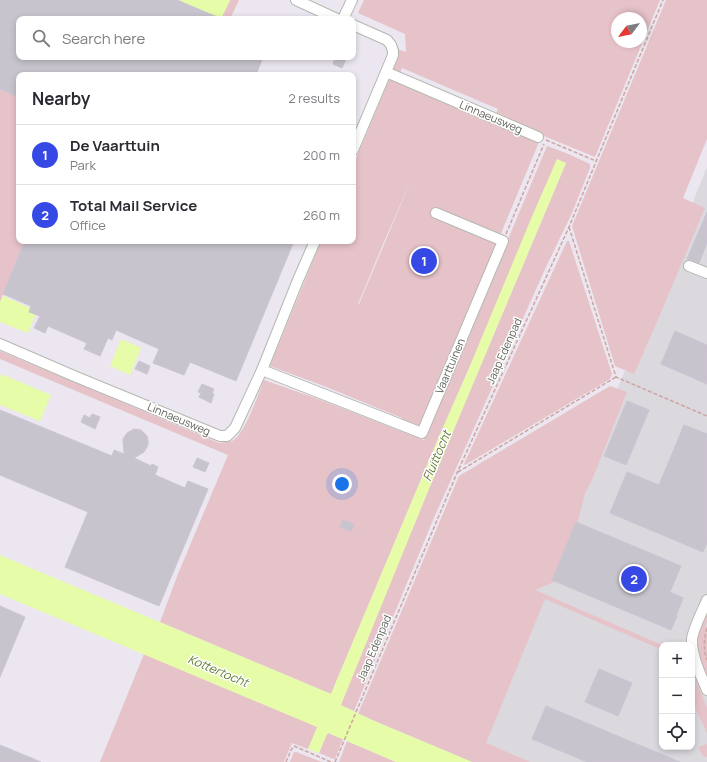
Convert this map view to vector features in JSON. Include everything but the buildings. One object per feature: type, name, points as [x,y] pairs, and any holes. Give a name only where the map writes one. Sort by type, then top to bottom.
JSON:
[{"type":"street","points":[[296,0],[331,16]]},
{"type":"street","points":[[339,16],[352,0]]},
{"type":"street","points":[[356,26],[387,40],[392,48],[393,55],[356,143]]},
{"type":"street","name":"Linnaeusweg","points":[[386,72],[542,138]]},
{"type":"street","points":[[436,213],[503,241]]},
{"type":"street","name":"Vaarttuinen","points":[[262,370],[422,433],[503,241]]},
{"type":"street","name":"Linnaeusweg","points":[[0,344],[220,436],[227,436],[236,428],[262,370],[314,244]]},
{"type":"street","points":[[689,266],[707,273]]},
{"type":"street","points":[[707,600],[692,639],[697,668],[707,690]]},
{"type":"path","name":"Jaap Edenpad","points":[[335,762],[457,473],[569,227],[662,0]]},
{"type":"path","points":[[503,241],[542,138],[596,161]]},
{"type":"path","points":[[569,227],[616,377],[707,416]]},
{"type":"path","points":[[457,473],[616,377]]},
{"type":"path","points":[[707,628],[704,652],[707,660]]},
{"type":"path","points":[[286,762],[294,746],[331,762]]},
{"type":"shaded area","points":[[230,0],[239,0],[231,16],[222,16]]},
{"type":"shaded area","points":[[364,0],[660,0],[647,31],[647,12],[611,12],[611,48],[640,48],[595,157],[495,116],[498,109],[402,68],[399,75],[391,70],[397,49],[406,52],[405,34],[358,13]]},
{"type":"shaded area","points":[[666,0],[707,0],[707,139],[683,198],[705,208],[634,374],[615,366],[572,226]]},
{"type":"shaded area","points":[[389,80],[395,80],[539,142],[418,433],[400,426],[402,418],[270,366],[320,244],[356,244],[356,159]],"holes":[[[412,178],[359,304],[383,244]]]},
{"type":"shaded area","points":[[0,89],[16,96],[16,244],[24,244],[0,302]]},
{"type":"shaded area","points":[[547,146],[590,164],[590,168],[572,213],[546,267],[433,520],[354,711],[340,705],[566,163],[557,160],[331,694],[160,622],[178,574],[228,455],[0,359],[0,351],[219,443],[232,441],[242,431],[251,414],[264,380],[424,440]]},
{"type":"shaded area","points":[[707,167],[707,762],[467,762]]},
{"type":"shaded area","points":[[567,241],[569,241],[612,374],[610,379],[465,465],[464,464]]},
{"type":"shaded area","points":[[610,386],[627,392],[592,480],[585,493],[577,525],[554,582],[535,590],[659,644],[659,649],[545,599],[486,743],[530,762],[472,762],[358,714],[459,476]]},
{"type":"shaded area","points":[[707,606],[707,622],[705,626],[707,627],[707,682],[697,650],[697,637]]},
{"type":"shaded area","points":[[144,654],[318,727],[308,749],[292,743],[284,762],[100,762]]},
{"type":"shaded area","points":[[695,677],[707,708],[707,733],[695,707]]},
{"type":"shaded area","points":[[328,733],[343,739],[335,759],[319,753]]},
{"type":"shaded area","points":[[347,741],[396,762],[339,762]]},
{"type":"shaded area","points":[[707,744],[707,757],[703,756],[698,747]]},
{"type":"shaded area","points":[[294,752],[296,752],[322,762],[290,762]]},
{"type":"water","points":[[230,0],[222,16],[214,16],[180,1]]},
{"type":"water","points":[[557,159],[566,163],[428,491],[341,705],[372,720],[472,762],[396,762],[328,733],[319,753],[308,749],[317,727],[0,594],[0,555],[331,694]]},
{"type":"water","points":[[3,296],[37,311],[28,333],[0,322],[0,302]]},
{"type":"water","points":[[121,339],[141,348],[130,375],[110,366]]},
{"type":"water","points":[[1,374],[51,395],[40,421],[0,405]]},
{"type":"place","name":"De Vaarttuin","points":[[424,261]]},
{"type":"place","name":"Total Mail Service","points":[[634,579]]},
{"type":"water label","name":"Fluittocht","points":[[437,456]]},
{"type":"water label","name":"Kottertocht","points":[[218,671]]}]
